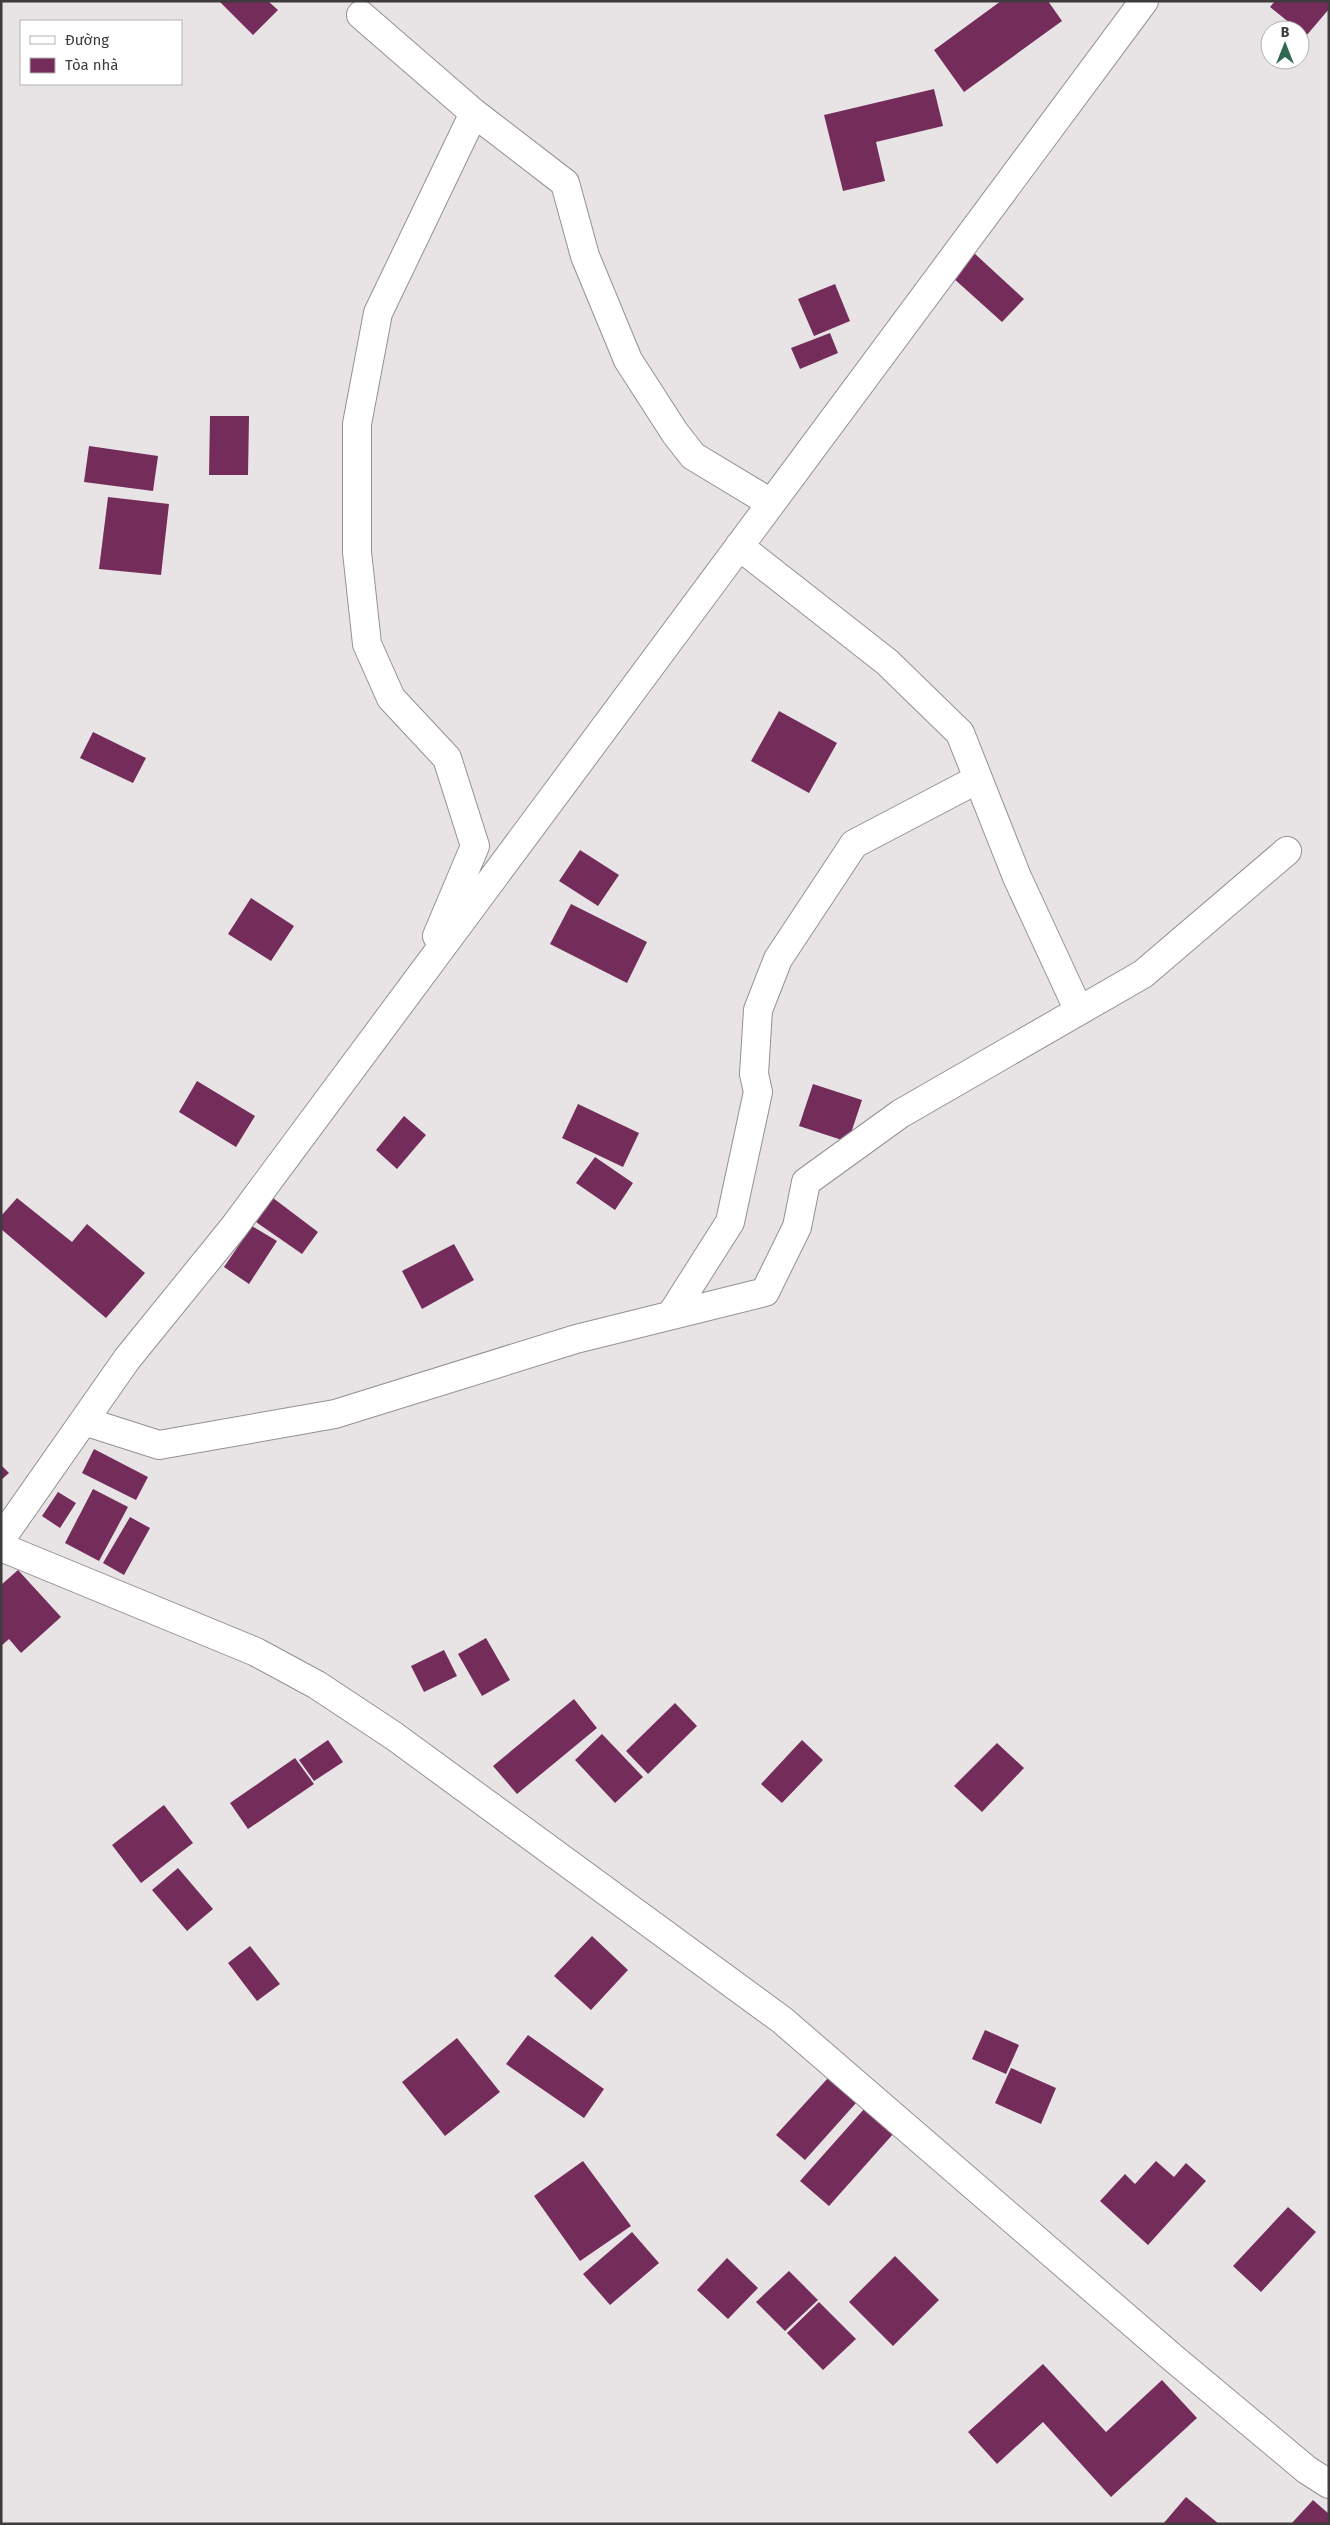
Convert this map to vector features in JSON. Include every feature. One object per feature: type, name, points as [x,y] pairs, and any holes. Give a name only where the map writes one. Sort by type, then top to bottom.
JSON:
[{"type":"street","points":[[1,1539],[127,1359],[234,1227],[1144,1]]},
{"type":"street","points":[[361,15],[474,113],[565,183],[585,256],[628,360],[675,433],[693,456],[772,503]]},
{"type":"street","points":[[422,974],[475,846],[448,758],[391,698],[367,644],[357,552],[357,424],[378,313],[474,113]]},
{"type":"street","points":[[739,546],[887,662],[960,733],[1017,877],[1079,1011]]},
{"type":"street","points":[[671,1315],[730,1222],[758,1092],[754,1074],[758,1010],[778,960],[854,844],[978,778]]},
{"type":"street","points":[[84,1421],[159,1445],[335,1414],[576,1339],[765,1292],[797,1227],[806,1182],[900,1114],[1144,974],[1287,851]]},
{"type":"street","points":[[1,1547],[256,1652],[317,1685],[394,1736],[782,2020],[1173,2358],[1306,2470],[1329,2484]]},
{"type":"building","points":[[219,1],[268,1],[278,10],[253,35]]},
{"type":"building","points":[[1001,1],[1048,1],[1062,21],[964,92],[934,50]]},
{"type":"building","points":[[1275,1],[1329,1],[1329,9],[1310,31],[1310,20],[1286,20],[1270,7]]},
{"type":"building","points":[[934,89],[943,126],[876,142],[885,181],[843,191],[824,115]]},
{"type":"building","points":[[974,253],[1024,299],[1002,322],[952,277]]},
{"type":"building","points":[[835,284],[850,321],[814,336],[798,299]]},
{"type":"building","points":[[830,333],[838,353],[800,369],[791,348]]},
{"type":"building","points":[[210,416],[249,416],[248,475],[209,475]]},
{"type":"building","points":[[89,446],[158,456],[153,491],[84,482]]},
{"type":"building","points":[[108,497],[169,504],[161,575],[99,569]]},
{"type":"building","points":[[779,711],[837,743],[809,793],[751,761]]},
{"type":"building","points":[[93,732],[146,758],[133,783],[80,758]]},
{"type":"building","points":[[580,850],[619,875],[598,906],[559,881]]},
{"type":"building","points":[[251,898],[294,926],[271,961],[228,934]]},
{"type":"building","points":[[571,904],[647,942],[627,983],[550,944]]},
{"type":"building","points":[[197,1081],[255,1116],[236,1147],[179,1112]]},
{"type":"building","points":[[813,1084],[862,1100],[848,1142],[799,1126]]},
{"type":"building","points":[[578,1104],[639,1133],[623,1167],[562,1138]]},
{"type":"building","points":[[404,1116],[426,1135],[397,1169],[376,1150]]},
{"type":"building","points":[[595,1157],[633,1183],[615,1210],[576,1183]]},
{"type":"building","points":[[17,1198],[72,1242],[87,1224],[145,1273],[106,1318],[1,1229],[1,1216]]},
{"type":"building","points":[[273,1198],[318,1232],[302,1254],[256,1222]]},
{"type":"building","points":[[252,1226],[277,1241],[249,1284],[224,1267]]},
{"type":"building","points":[[454,1244],[474,1280],[422,1309],[402,1271]]},
{"type":"building","points":[[94,1449],[148,1477],[136,1500],[82,1473]]},
{"type":"building","points":[[1,1465],[9,1473],[1,1480]]},
{"type":"building","points":[[93,1489],[128,1507],[99,1561],[65,1543]]},
{"type":"building","points":[[58,1492],[76,1503],[60,1528],[42,1516]]},
{"type":"building","points":[[130,1517],[150,1528],[124,1575],[103,1563]]},
{"type":"building","points":[[18,1570],[61,1617],[21,1653],[9,1639],[1,1646],[1,1585]]},
{"type":"building","points":[[486,1638],[510,1680],[482,1696],[458,1654]]},
{"type":"building","points":[[444,1650],[457,1676],[424,1692],[411,1666]]},
{"type":"building","points":[[574,1699],[597,1728],[517,1794],[493,1766]]},
{"type":"building","points":[[675,1703],[697,1726],[648,1774],[626,1751]]},
{"type":"building","points":[[602,1734],[643,1777],[615,1803],[575,1760]]},
{"type":"building","points":[[328,1740],[343,1762],[314,1781],[299,1760]]},
{"type":"building","points":[[802,1740],[823,1760],[782,1803],[761,1784]]},
{"type":"building","points":[[997,1743],[1024,1768],[982,1812],[954,1786]]},
{"type":"building","points":[[295,1758],[314,1784],[248,1829],[230,1803]]},
{"type":"building","points":[[164,1805],[193,1843],[141,1883],[112,1845]]},
{"type":"building","points":[[178,1868],[213,1909],[187,1931],[152,1890]]},
{"type":"building","points":[[592,1936],[628,1970],[591,2010],[554,1976]]},
{"type":"building","points":[[250,1946],[280,1984],[257,2001],[228,1963]]},
{"type":"building","points":[[985,2030],[1019,2045],[1006,2074],[972,2059]]},
{"type":"building","points":[[528,2035],[604,2089],[584,2118],[506,2064]]},
{"type":"building","points":[[457,2038],[500,2092],[445,2136],[402,2082]]},
{"type":"building","points":[[1011,2068],[1056,2088],[1041,2124],[995,2103]]},
{"type":"building","points":[[828,2078],[856,2103],[805,2160],[776,2135]]},
{"type":"building","points":[[865,2108],[894,2133],[829,2206],[800,2181]]},
{"type":"building","points":[[583,2161],[631,2226],[580,2261],[534,2196]]},
{"type":"building","points":[[1156,2161],[1174,2177],[1186,2163],[1206,2181],[1148,2245],[1100,2201],[1125,2174],[1135,2184]]},
{"type":"building","points":[[1288,2207],[1316,2232],[1261,2292],[1233,2266]]},
{"type":"building","points":[[632,2232],[659,2263],[610,2305],[583,2274]]},
{"type":"building","points":[[895,2256],[939,2300],[893,2346],[849,2302]]},
{"type":"building","points":[[727,2258],[758,2288],[728,2319],[697,2290]]},
{"type":"building","points":[[789,2271],[818,2300],[785,2331],[756,2302]]},
{"type":"building","points":[[819,2302],[856,2339],[823,2370],[787,2333]]},
{"type":"building","points":[[1043,2364],[1106,2432],[1162,2380],[1197,2418],[1111,2497],[1043,2422],[997,2464],[968,2432]]},
{"type":"building","points":[[1186,2497],[1219,2524],[1163,2524]]},
{"type":"building","points":[[1313,2500],[1329,2514],[1329,2524],[1291,2524]]}]
